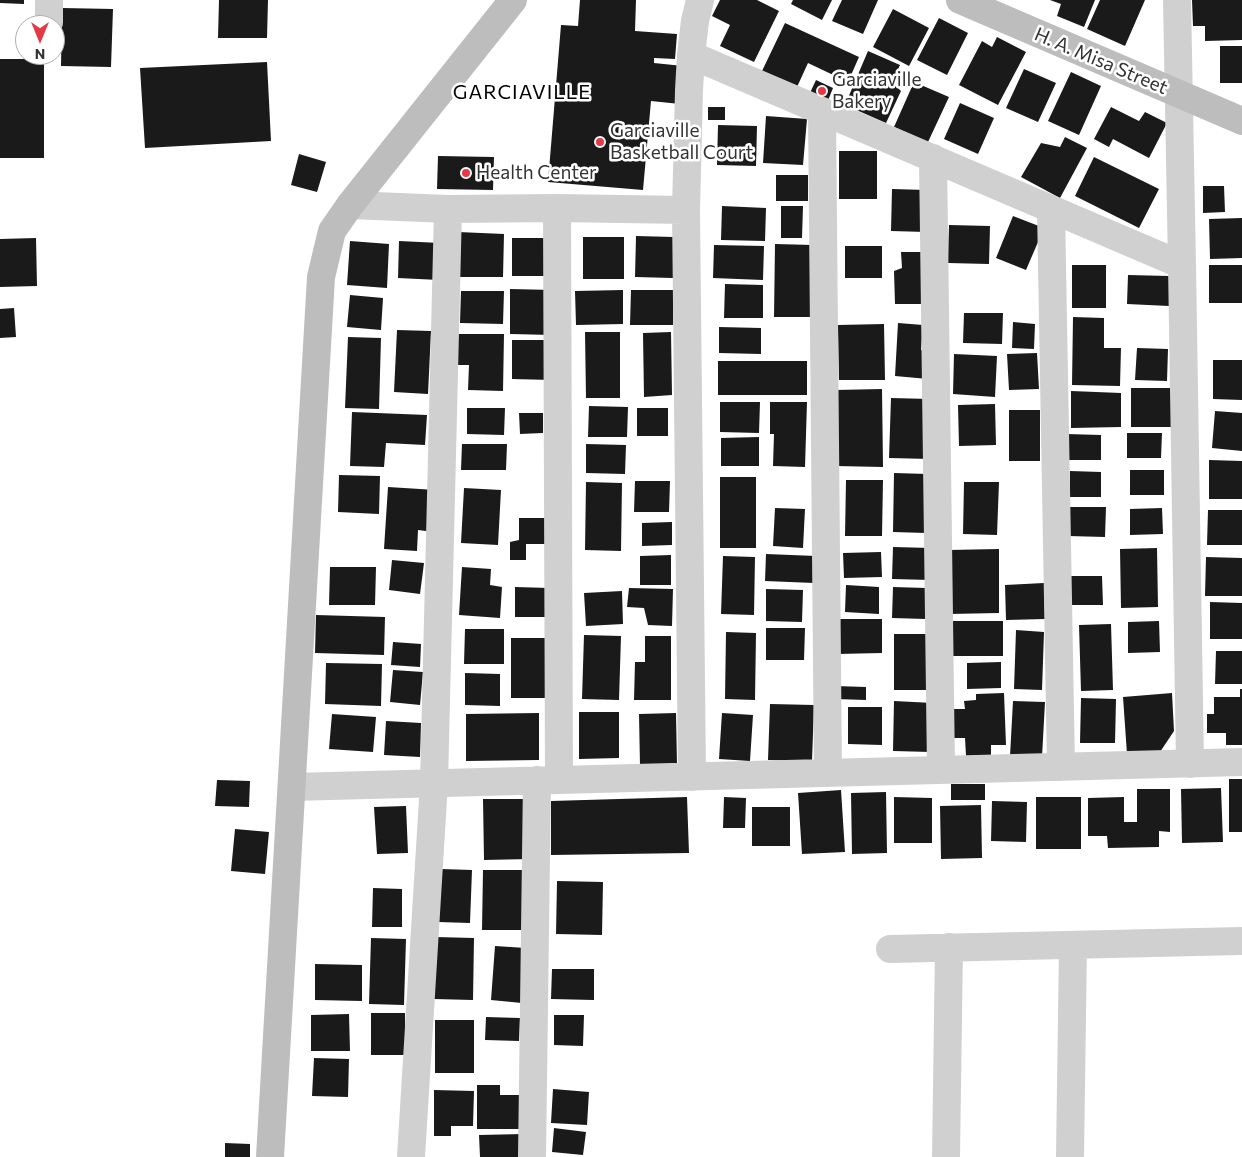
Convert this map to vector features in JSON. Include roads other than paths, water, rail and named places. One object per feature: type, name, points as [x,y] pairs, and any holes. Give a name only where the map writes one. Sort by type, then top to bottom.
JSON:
[{"type":"street","points":[[270,1157],[321,277],[332,231],[350,205],[513,0]]},
{"type":"street","points":[[692,776],[686,210],[691,55],[695,21],[700,0]]},
{"type":"street","name":"H. A. Misa Street","points":[[960,0],[1242,121]]},
{"type":"street","points":[[1177,0],[1190,764]]},
{"type":"street","points":[[691,55],[1182,265]]},
{"type":"street","points":[[822,111],[828,773]]},
{"type":"street","points":[[933,158],[941,770]]},
{"type":"street","points":[[350,205],[448,209],[686,210]]},
{"type":"street","points":[[532,1157],[548,780],[557,208]]},
{"type":"street","points":[[411,1157],[434,783],[448,209]]},
{"type":"street","points":[[1051,209],[1061,767]]},
{"type":"street","points":[[292,787],[1242,762]]},
{"type":"street","points":[[890,948],[1242,941]]},
{"type":"street","points":[[1070,1157],[1073,945]]},
{"type":"street","points":[[946,1157],[949,948]]},
{"type":"place","name":"Garciaville Bakery","points":[[822,91]]},
{"type":"place","name":"Garciaville Basketball Court","points":[[600,142]]},
{"type":"place","name":"Health Center","points":[[466,173]]},
{"type":"district","name":"GARCIAVILLE","points":[[522,92]]}]
